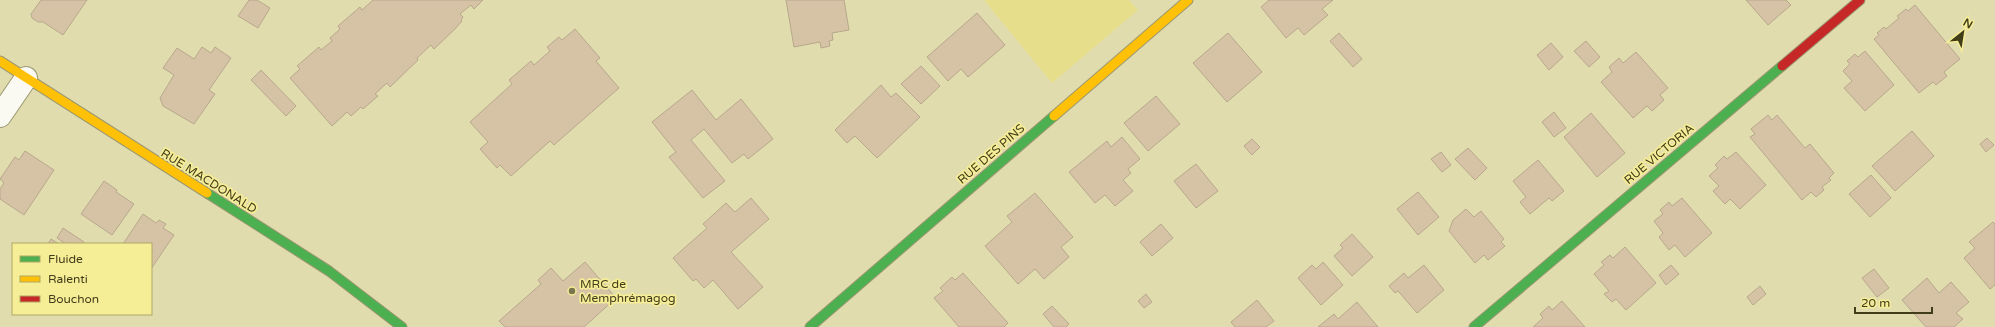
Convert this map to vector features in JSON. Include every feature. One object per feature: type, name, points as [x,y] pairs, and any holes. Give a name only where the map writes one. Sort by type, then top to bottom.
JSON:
[{"type":"street","name":"RUE DES PINS","points":[[810,327],[1188,0]]},
{"type":"street","name":"RUE VICTORIA","points":[[1474,327],[1860,0]]},
{"type":"street","name":"RUE MACDONALD","points":[[0,61],[329,272],[402,327]]},
{"type":"street","points":[[0,116],[26,78]]},
{"type":"shaded area","points":[[984,0],[1129,0],[1138,10],[1052,83]]},
{"type":"building","points":[[41,0],[87,0],[63,35],[43,22],[38,22],[32,18],[31,14]]},
{"type":"building","points":[[249,0],[257,0],[270,8],[258,28],[238,16]]},
{"type":"building","points":[[373,0],[483,0],[474,9],[471,5],[460,14],[463,17],[461,20],[462,21],[455,29],[434,49],[431,45],[390,87],[387,83],[375,94],[378,96],[363,109],[361,107],[351,116],[347,112],[332,126],[290,78],[300,69],[297,66],[319,47],[321,50],[332,41],[330,38],[340,29],[338,26],[360,7],[362,10]]},
{"type":"building","points":[[786,0],[844,0],[849,30],[832,33],[833,40],[829,41],[830,46],[821,48],[820,42],[794,47]]},
{"type":"building","points":[[1269,0],[1333,0],[1322,9],[1328,15],[1304,35],[1298,28],[1286,38],[1261,7]]},
{"type":"building","points":[[1746,0],[1786,0],[1791,5],[1768,25]]},
{"type":"building","points":[[1915,5],[1960,59],[1944,72],[1947,76],[1936,85],[1933,82],[1919,93],[1874,39],[1879,35],[1877,33],[1884,27],[1886,29],[1899,18],[1897,16],[1906,9],[1908,11]]},
{"type":"building","points":[[977,13],[1005,45],[968,77],[961,69],[948,81],[927,57]]},
{"type":"building","points":[[575,29],[600,58],[596,61],[619,88],[554,145],[550,141],[511,176],[500,165],[497,168],[480,149],[488,142],[470,122],[512,84],[509,80],[531,61],[534,65],[550,51],[547,47],[559,37],[562,40]]},
{"type":"building","points":[[1228,33],[1262,72],[1227,102],[1193,63]]},
{"type":"building","points":[[1339,33],[1362,59],[1353,67],[1330,41]]},
{"type":"building","points":[[1586,41],[1600,57],[1589,67],[1574,51]]},
{"type":"building","points":[[1551,43],[1563,57],[1549,70],[1537,55]]},
{"type":"building","points":[[202,47],[211,53],[215,47],[231,58],[209,90],[215,94],[194,124],[163,106],[160,98],[174,75],[163,68],[177,48],[194,59]]},
{"type":"building","points":[[1865,51],[1894,85],[1865,111],[1844,88],[1852,81],[1843,71],[1850,64],[1847,61],[1855,54],[1858,57]]},
{"type":"building","points":[[1636,52],[1668,88],[1660,95],[1664,100],[1652,111],[1647,106],[1633,118],[1601,82],[1612,72],[1609,67],[1619,58],[1623,63]]},
{"type":"building","points":[[921,66],[940,86],[921,104],[901,84]]},
{"type":"building","points":[[261,70],[296,106],[286,116],[251,80]]},
{"type":"building","points":[[881,85],[891,97],[896,93],[920,117],[877,158],[855,136],[847,143],[835,130]]},
{"type":"building","points":[[692,90],[716,120],[741,99],[773,139],[748,159],[744,154],[732,163],[704,129],[691,140],[725,181],[703,198],[669,157],[676,152],[652,122]]},
{"type":"building","points":[[1156,96],[1180,124],[1148,151],[1124,123]]},
{"type":"building","points":[[1554,112],[1566,128],[1554,137],[1542,122]]},
{"type":"building","points":[[1591,113],[1625,153],[1597,177],[1564,137]]},
{"type":"building","points":[[1768,115],[1772,120],[1777,115],[1805,148],[1810,144],[1834,173],[1829,178],[1831,180],[1822,187],[1824,190],[1816,197],[1811,192],[1802,200],[1750,137],[1755,134],[1751,129]]},
{"type":"building","points":[[1912,131],[1934,156],[1895,191],[1872,166]]},
{"type":"building","points":[[1122,137],[1140,159],[1128,169],[1131,173],[1123,180],[1133,191],[1115,206],[1105,195],[1095,203],[1069,172],[1107,141],[1111,147]]},
{"type":"building","points":[[1987,138],[1994,145],[1986,152],[1980,144]]},
{"type":"building","points":[[1252,139],[1260,147],[1252,155],[1244,146]]},
{"type":"building","points":[[1468,148],[1487,168],[1475,180],[1455,159]]},
{"type":"building","points":[[25,151],[54,170],[24,215],[0,199],[0,189],[4,183],[0,179],[15,157],[19,160]]},
{"type":"building","points":[[1441,152],[1451,165],[1442,172],[1431,159]]},
{"type":"building","points":[[1736,152],[1766,185],[1740,209],[1730,199],[1725,204],[1713,191],[1719,186],[1709,176],[1718,168],[1715,165],[1724,156],[1727,159]]},
{"type":"building","points":[[1538,160],[1564,191],[1552,201],[1549,198],[1530,214],[1520,202],[1526,197],[1513,181]]},
{"type":"building","points":[[1196,164],[1218,191],[1196,208],[1174,181]]},
{"type":"building","points":[[1871,175],[1891,198],[1870,217],[1849,194]]},
{"type":"building","points":[[104,181],[117,190],[116,192],[134,204],[112,235],[81,214]]},
{"type":"building","points":[[1418,192],[1439,217],[1418,235],[1397,209]]},
{"type":"building","points":[[1035,193],[1073,237],[1061,247],[1069,257],[1044,279],[1035,269],[1018,284],[985,246],[1012,222],[1007,216]]},
{"type":"building","points":[[751,198],[769,219],[731,252],[763,287],[738,309],[713,280],[704,288],[696,279],[693,281],[673,258],[707,228],[703,224],[726,203],[735,212]]},
{"type":"building","points":[[1682,198],[1712,233],[1685,257],[1675,245],[1669,250],[1659,237],[1663,233],[1654,221],[1663,214],[1660,210],[1669,202],[1672,206]]},
{"type":"building","points":[[1466,209],[1474,217],[1481,211],[1504,239],[1501,242],[1505,246],[1488,260],[1484,255],[1475,263],[1449,231],[1453,220]]},
{"type":"building","points":[[143,214],[156,223],[159,220],[166,224],[163,228],[174,235],[152,268],[152,243],[124,243]]},
{"type":"building","points":[[1993,222],[1995,224],[1995,285],[1990,289],[1964,258],[1975,248],[1969,242]]},
{"type":"building","points":[[1161,224],[1173,238],[1152,256],[1140,242]]},
{"type":"building","points":[[63,228],[84,242],[64,243],[57,238]]},
{"type":"building","points":[[1352,234],[1373,257],[1352,276],[1334,256],[1343,248],[1340,245]]},
{"type":"building","points":[[51,239],[57,243],[49,243]]},
{"type":"building","points":[[1625,247],[1656,283],[1626,310],[1616,299],[1612,302],[1604,294],[1609,291],[1594,274],[1604,265],[1601,262],[1610,255],[1613,258]]},
{"type":"building","name":"MRC de Memphrémagog","points":[[585,262],[616,298],[584,327],[505,327],[499,321],[541,284],[538,280],[551,268],[563,281]]},
{"type":"building","points":[[1323,262],[1343,285],[1321,305],[1298,278],[1312,265],[1316,269]]},
{"type":"building","points":[[1424,265],[1444,290],[1417,313],[1398,291],[1395,293],[1389,286],[1404,273],[1408,278]]},
{"type":"building","points":[[1671,265],[1679,274],[1666,285],[1659,275]]},
{"type":"building","points":[[1874,269],[1889,288],[1877,297],[1862,278]]},
{"type":"building","points":[[963,273],[1008,323],[1004,327],[959,327],[934,298],[943,291],[940,288],[952,277],[955,280]]},
{"type":"building","points":[[1927,278],[1939,293],[1951,282],[1969,302],[1956,313],[1963,319],[1954,327],[1926,327],[1902,300]]},
{"type":"building","points":[[1760,286],[1766,294],[1753,305],[1747,297]]},
{"type":"building","points":[[1146,294],[1152,302],[1144,308],[1138,301]]},
{"type":"building","points":[[1257,300],[1274,321],[1266,327],[1235,327],[1231,322]]},
{"type":"building","points":[[1562,301],[1585,327],[1533,327],[1543,318],[1540,314],[1549,306],[1552,310]]},
{"type":"building","points":[[1357,302],[1378,327],[1318,327],[1334,314],[1338,319]]},
{"type":"building","points":[[1052,306],[1069,324],[1066,327],[1054,327],[1043,314]]},
{"type":"traffic: fast","points":[[1474,327],[1782,66]]},
{"type":"traffic: fast","points":[[810,327],[1054,116]]},
{"type":"traffic: fast","points":[[207,193],[329,271],[402,327]]},
{"type":"traffic: slow","points":[[1054,116],[1188,0]]},
{"type":"traffic: slow","points":[[0,61],[207,193]]},
{"type":"traffic: jam","points":[[1782,66],[1860,0]]},
{"type":"place","name":"MRC de Memphrémagog","points":[[572,291]]}]
